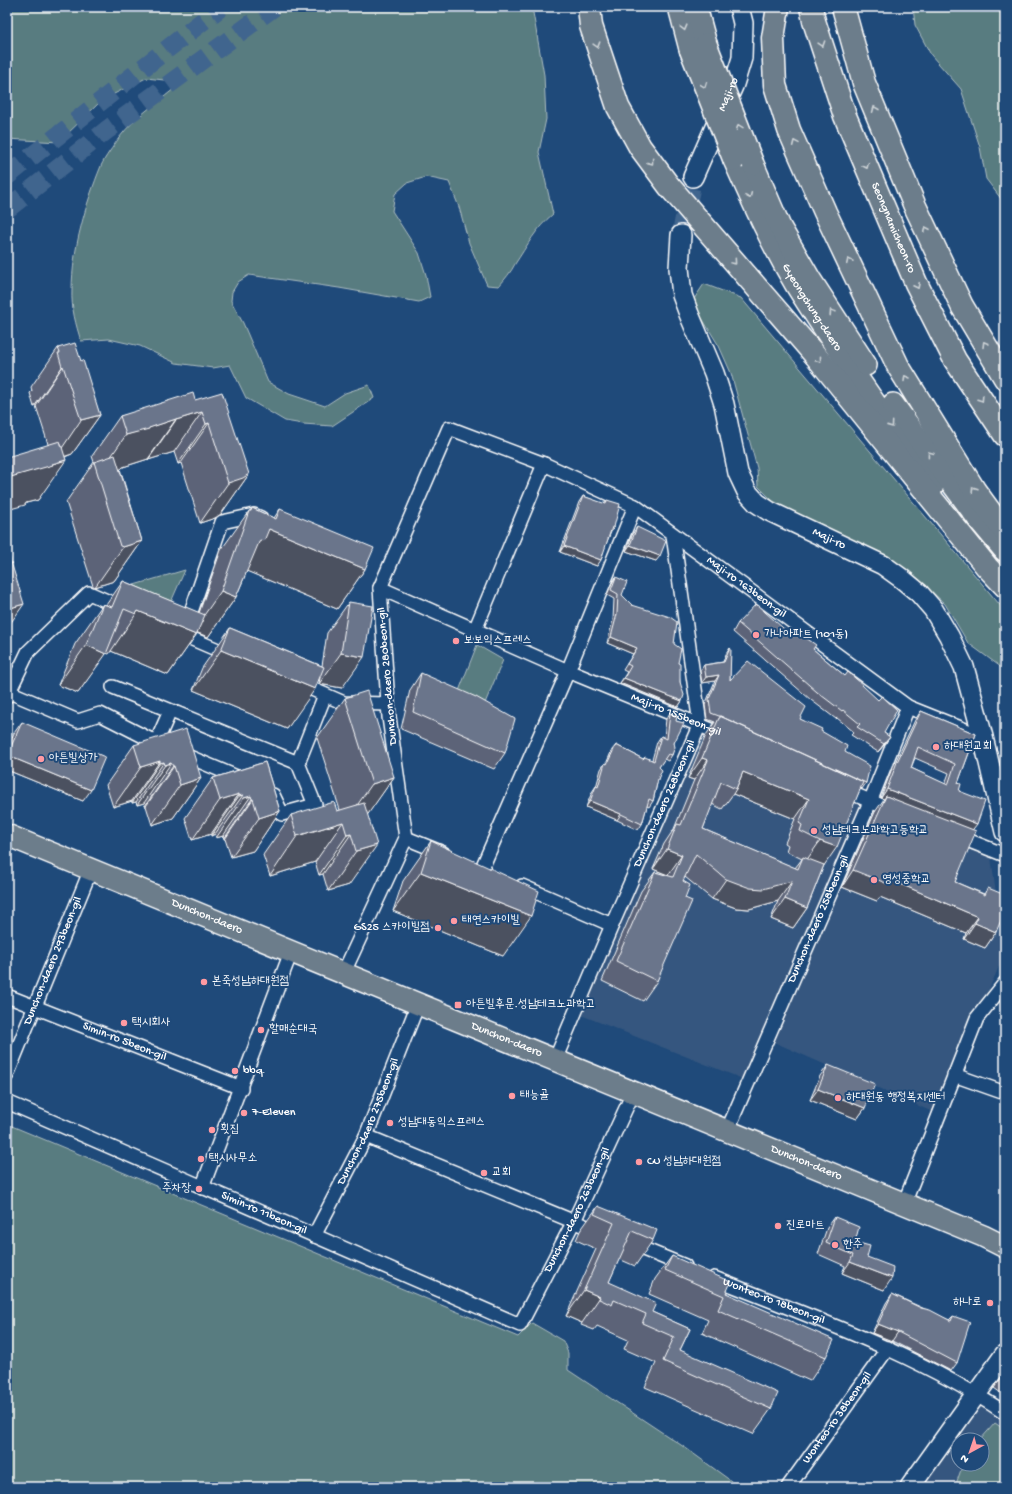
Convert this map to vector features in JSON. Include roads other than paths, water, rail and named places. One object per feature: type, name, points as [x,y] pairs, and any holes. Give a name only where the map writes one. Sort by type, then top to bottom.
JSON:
[{"type":"highway","points":[[589,7],[591,26],[611,88],[618,107],[640,147],[669,186],[816,356],[982,561],[1005,586]]},
{"type":"highway","points":[[778,7],[773,38],[775,85],[789,130],[825,212],[898,366],[975,491],[1005,532]]},
{"type":"highway","name":"Seongnamicheon-ro","points":[[811,7],[814,21],[845,116],[916,283],[956,360],[1005,435]]},
{"type":"highway","points":[[843,7],[864,83],[914,204],[962,306],[1005,378]]},
{"type":"main road","name":"Gyeongchung-daero","points":[[679,7],[698,46],[743,162],[760,220],[796,284],[830,337],[936,491],[1005,574]]},
{"type":"main road","name":"Gyeongchung-daero","points":[[696,7],[698,46]]},
{"type":"main road","name":"Maji-ro","points":[[693,177],[734,84],[742,58],[743,23],[739,7]]},
{"type":"main road","name":"Gyeongchung-daero","points":[[743,162],[810,279],[885,394],[979,520],[1005,551]]},
{"type":"main road","name":"Maji-ro","points":[[681,235],[679,268],[682,295],[714,373],[724,404],[738,473],[748,492],[757,503],[769,511],[883,565],[919,593],[933,609],[949,636],[964,667],[984,737],[1005,832]]},
{"type":"main road","name":"Dunchon-daero","points":[[7,834],[982,1236],[1002,1250]]},
{"type":"main road","points":[[910,1487],[1005,1354]]},
{"type":"street","name":"Maji-ro 163beon-gil","points":[[449,428],[544,464],[635,506],[673,536],[908,707],[984,737]]},
{"type":"street","name":"Dunchon-daero 280beon-gil","points":[[406,838],[388,704],[380,588],[449,428]]},
{"type":"street","points":[[475,630],[544,464]]},
{"type":"street","points":[[482,868],[568,670],[635,506]]},
{"type":"street","points":[[184,636],[222,522],[254,515],[274,523]]},
{"type":"street","name":"Dunchon-daero 268beon-gil","points":[[555,1060],[700,724],[673,536]]},
{"type":"street","name":"Maji-ro 155beon-gil","points":[[380,588],[568,670],[736,740]]},
{"type":"street","points":[[136,614],[89,593],[28,652],[8,693],[78,721],[100,714],[156,743],[271,791],[282,814],[315,805],[298,763],[325,695]]},
{"type":"street","points":[[170,629],[240,659]]},
{"type":"street","points":[[290,680],[344,703],[388,704]]},
{"type":"street","points":[[113,687],[298,763]]},
{"type":"street","name":"Dunchon-daero 258beon-gil","points":[[727,1131],[870,802],[908,707]]},
{"type":"street","points":[[156,743],[170,711]]},
{"type":"street","points":[[828,782],[870,802],[906,816]]},
{"type":"street","points":[[948,833],[1005,855]]},
{"type":"street","points":[[344,972],[406,838],[455,857]]},
{"type":"street","points":[[468,863],[497,874]]},
{"type":"street","name":"Dunchon-daero 293beon-gil","points":[[7,1075],[11,1056],[35,1007],[91,869]]},
{"type":"street","points":[[511,881],[612,925]]},
{"type":"street","points":[[202,1188],[241,1088],[291,952]]},
{"type":"street","points":[[904,1204],[977,1018],[1005,983]]},
{"type":"street","name":"Simin-ro 5beon-gil","points":[[7,996],[241,1088]]},
{"type":"street","name":"Dunchon-daero 275beon-gil","points":[[314,1236],[366,1136],[418,1004]]},
{"type":"street","points":[[954,1075],[1005,1093]]},
{"type":"street","name":"Dunchon-daero 263beon-gil","points":[[520,1325],[574,1221],[633,1092]]},
{"type":"street","name":"Simin-ro 11beon-gil","points":[[7,1102],[520,1325]]},
{"type":"street","name":"Wonteo-ro 18beon-gil","points":[[366,1136],[888,1348],[977,1394],[1005,1413]]},
{"type":"street","name":"Wonteo-ro 38beon-gil","points":[[788,1487],[888,1348]]},
{"type":"tunnel","points":[[7,176],[221,7]]},
{"type":"tunnel","points":[[7,209],[107,130],[274,7]]},
{"type":"tunnel","points":[[681,235],[693,177]]},
{"type":"place","name":"가나아파트 (101동)","points":[[756,635]]},
{"type":"place","name":"보보익스프레스","points":[[456,641]]},
{"type":"place","name":"하대원교회","points":[[936,747]]},
{"type":"place","name":"아튼빌상가","points":[[41,759]]},
{"type":"place","name":"성남테크노과학고등학교","points":[[814,831]]},
{"type":"place","name":"영성중학교","points":[[874,880]]},
{"type":"place","name":"태연스카이빌","points":[[454,921]]},
{"type":"place","name":"GS25 스카이빌점","points":[[438,928]]},
{"type":"place","name":"본죽성남하대원점","points":[[204,982]]},
{"type":"place","name":"아튼빌후문.성남테크노과학고","points":[[458,1005]]},
{"type":"place","name":"택시회사","points":[[124,1023]]},
{"type":"place","name":"할매순대국","points":[[261,1030]]},
{"type":"place","name":"bbq","points":[[235,1071]]},
{"type":"place","name":"태능골","points":[[512,1096]]},
{"type":"place","name":"하대원동 행정복지센터","points":[[838,1098]]},
{"type":"place","name":"7-Eleven","points":[[244,1113]]},
{"type":"place","name":"성남대동익스프레스","points":[[390,1123]]},
{"type":"place","name":"횟집","points":[[212,1130]]},
{"type":"place","name":"택시사무소","points":[[201,1159]]},
{"type":"place","name":"CU 성남하대원점","points":[[639,1162]]},
{"type":"place","name":"교회","points":[[484,1173]]},
{"type":"place","name":"주차장","points":[[199,1189]]},
{"type":"place","name":"진로마트","points":[[778,1226]]},
{"type":"place","name":"한주","points":[[835,1245]]},
{"type":"place","name":"하나로","points":[[990,1303]]}]
